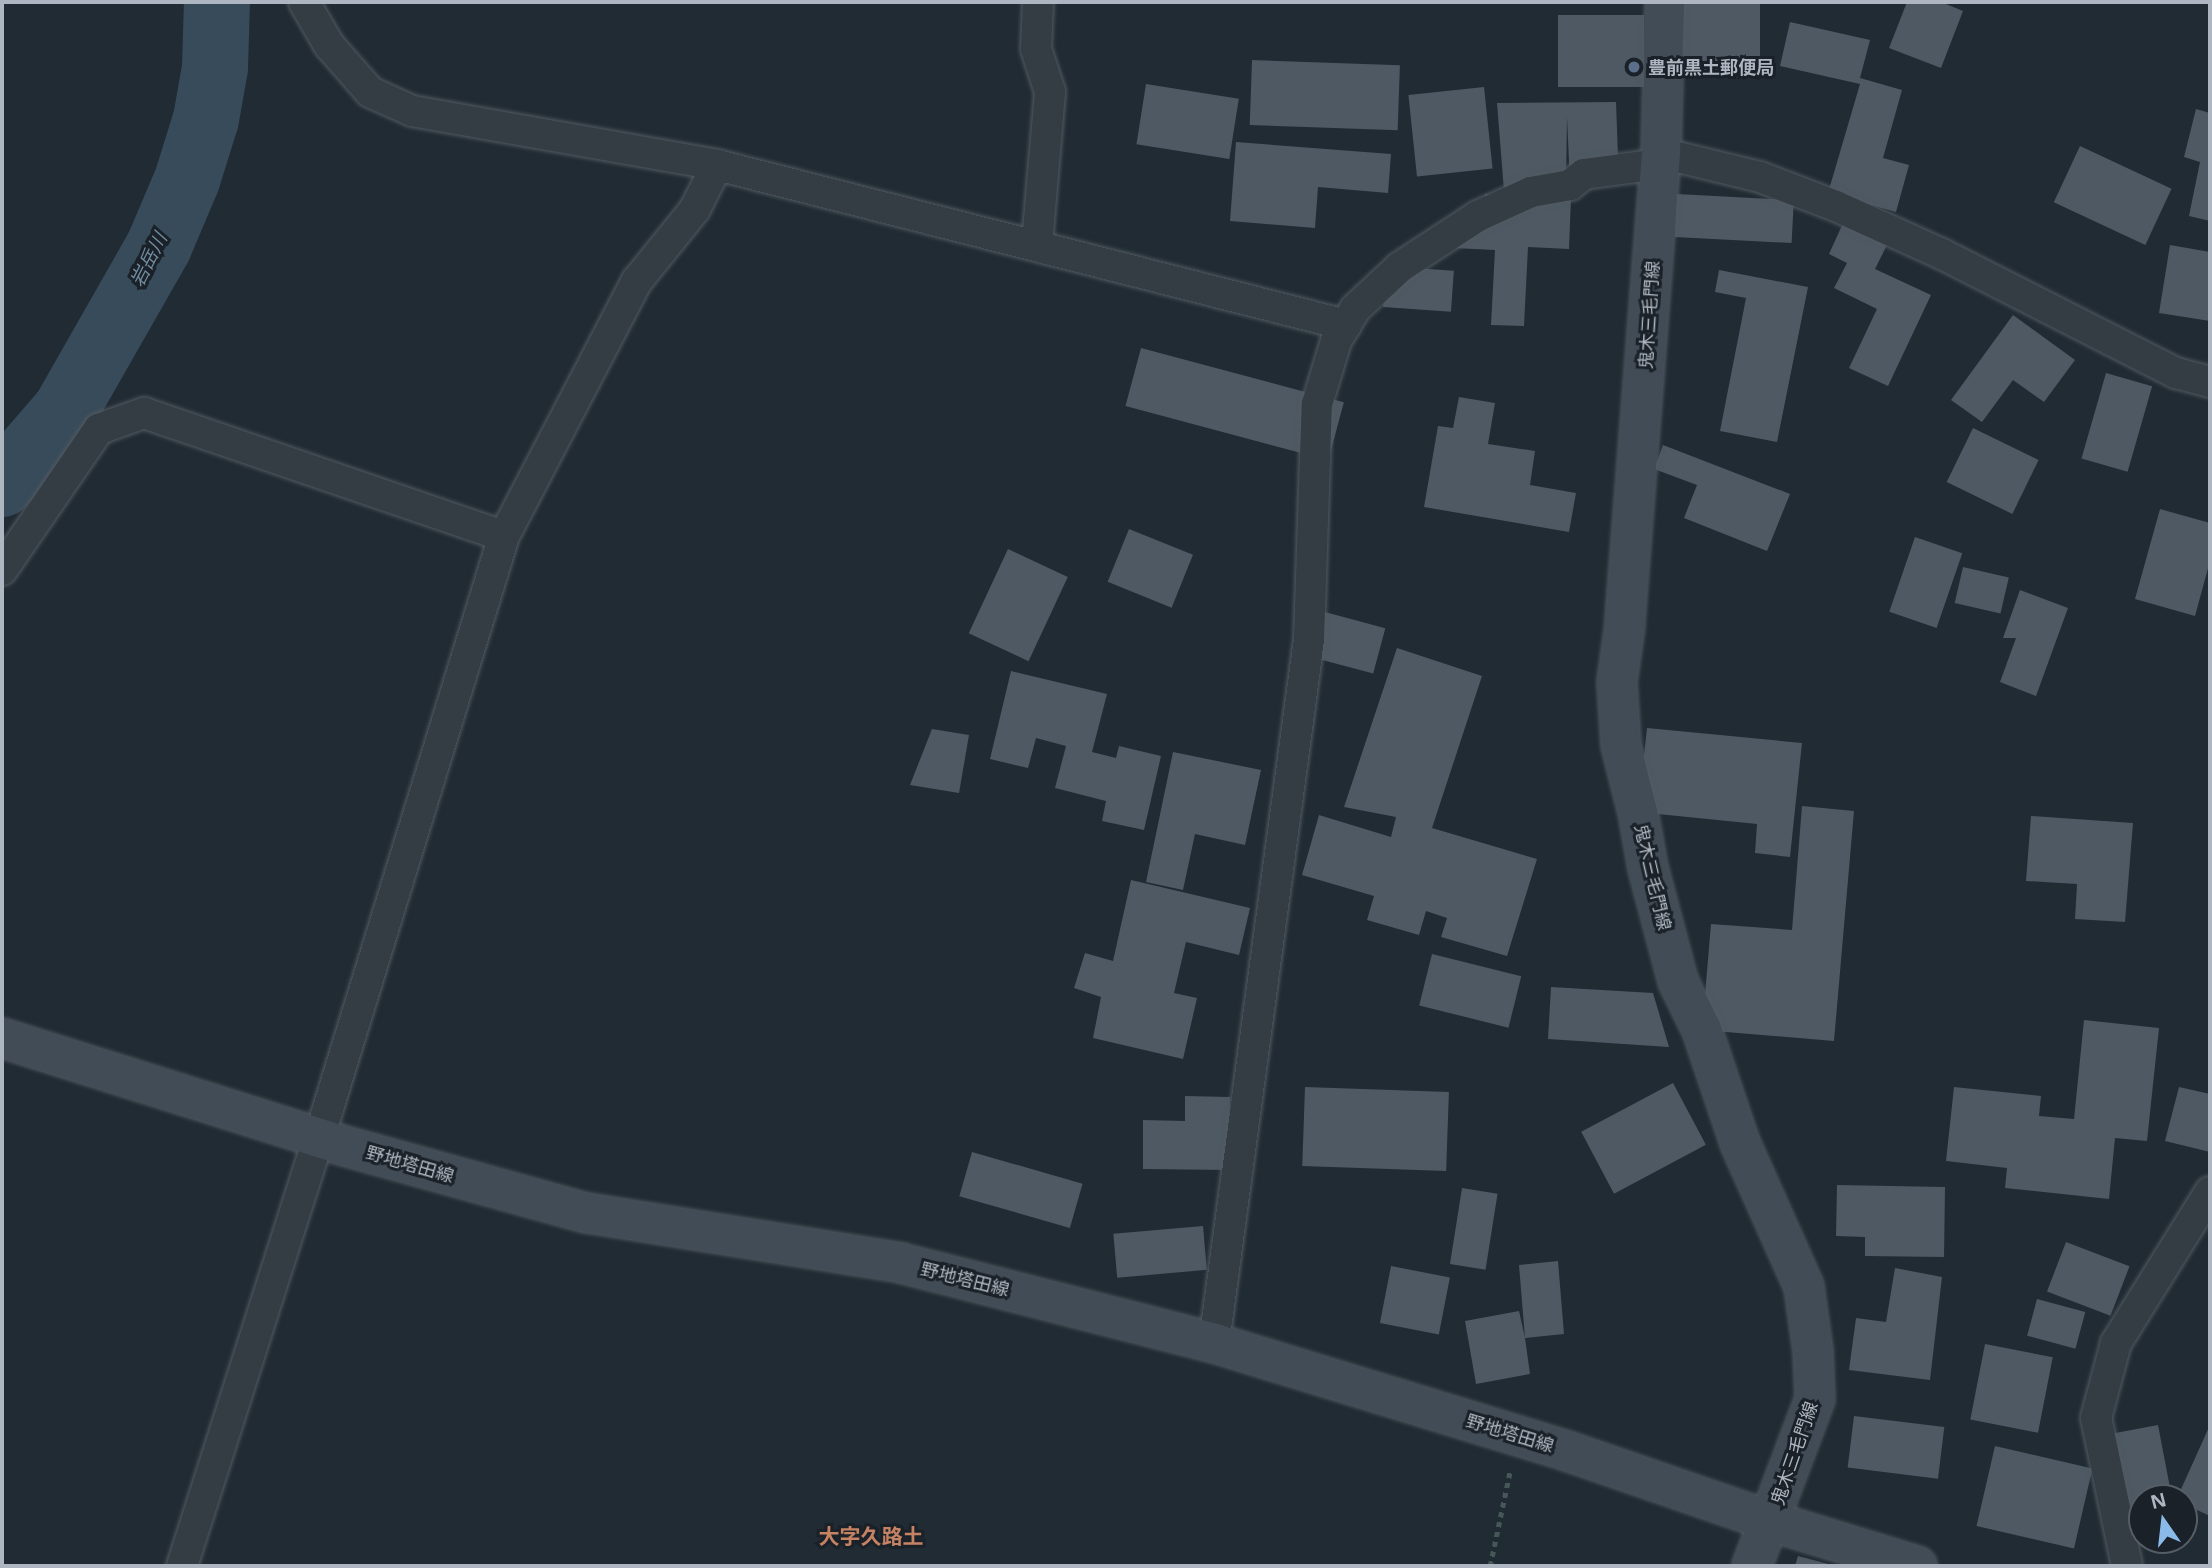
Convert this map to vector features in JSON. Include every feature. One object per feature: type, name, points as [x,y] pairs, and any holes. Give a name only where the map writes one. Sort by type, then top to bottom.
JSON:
[{"type":"main road","name":"鬼木三毛門線","points":[[1665,2],[1660,158],[1625,625],[1617,682],[1621,745],[1638,812],[1648,867],[1678,981],[1702,1030],[1740,1143],[1804,1287],[1813,1351],[1815,1399],[1752,1566]]},
{"type":"main road","name":"野地塔田線","points":[[2,1038],[318,1138],[587,1213],[901,1263],[1214,1343],[1517,1436],[1770,1521],[1916,1566]]},
{"type":"street","points":[[304,2],[329,45],[370,92],[412,110],[717,165],[1037,244],[1346,325]]},
{"type":"street","points":[[1037,244],[1050,92],[1036,49],[1038,2]]},
{"type":"street","points":[[1214,1343],[1308,639],[1317,404],[1336,341],[1355,309],[1400,267],[1478,216],[1531,192],[1570,185],[1584,174],[1660,158],[1760,177],[1836,206],[1942,254],[2176,373],[2210,382]]},
{"type":"street","points":[[182,1566],[504,536],[637,281],[695,209],[717,165]]},
{"type":"street","points":[[2,570],[99,429],[144,413],[504,536]]},
{"type":"street","points":[[2127,1566],[2095,1418],[2116,1343],[2210,1192]]},
{"type":"path","points":[[1490,1566],[1517,1436]]},
{"type":"building","points":[[1679,2],[1760,2],[1760,72],[1679,72]]},
{"type":"building","points":[[1907,2],[1941,2],[1963,11],[1941,68],[1889,48]]},
{"type":"building","points":[[1558,15],[1644,15],[1644,87],[1558,87]]},
{"type":"building","points":[[1790,22],[1870,40],[1860,78],[1902,90],[1883,158],[1909,165],[1896,212],[1828,193],[1860,84],[1780,66]]},
{"type":"building","points":[[1252,60],[1400,65],[1398,130],[1250,125]]},
{"type":"building","points":[[1146,84],[1239,99],[1229,159],[1136,144]]},
{"type":"building","points":[[1484,87],[1493,169],[1417,176],[1408,95]]},
{"type":"building","points":[[1616,102],[1619,183],[1570,185],[1567,117],[1566,186],[1504,191],[1497,103]]},
{"type":"building","points":[[2196,109],[2210,113],[2210,221],[2189,216],[2200,162],[2184,157]]},
{"type":"building","points":[[1236,142],[1391,154],[1388,193],[1318,187],[1315,228],[1230,221]]},
{"type":"building","points":[[2080,146],[2172,189],[2145,245],[2054,202]]},
{"type":"building","points":[[1485,194],[1571,198],[1569,249],[1528,247],[1524,326],[1491,325],[1495,250],[1453,248],[1483,219]]},
{"type":"building","points":[[1677,194],[1794,200],[1792,243],[1675,237]]},
{"type":"building","points":[[1844,221],[1889,241],[1875,269],[1931,295],[1888,386],[1849,368],[1877,309],[1834,288],[1847,263],[1829,254]]},
{"type":"building","points":[[2170,245],[2210,252],[2210,321],[2159,313]]},
{"type":"building","points":[[1386,266],[1454,271],[1451,312],[1383,307]]},
{"type":"building","points":[[1719,270],[1808,287],[1777,442],[1720,431],[1746,298],[1715,292]]},
{"type":"building","points":[[2013,315],[2075,360],[2044,402],[2013,380],[1982,422],[1951,400]]},
{"type":"building","points":[[1141,348],[1344,402],[1328,460],[1125,406]]},
{"type":"building","points":[[2106,373],[2152,386],[2128,472],[2081,459]]},
{"type":"building","points":[[1459,397],[1495,403],[1488,444],[1535,451],[1530,485],[1576,493],[1569,532],[1424,507],[1438,426],[1453,428]]},
{"type":"building","points":[[1973,428],[2039,460],[2012,514],[1947,482]]},
{"type":"building","points":[[1663,445],[1790,494],[1767,551],[1684,518],[1697,485],[1654,469]]},
{"type":"building","points":[[2160,509],[2210,523],[2210,561],[2195,616],[2135,599]]},
{"type":"building","points":[[1129,529],[1193,555],[1172,608],[1108,582]]},
{"type":"building","points":[[1915,537],[1962,553],[1937,628],[1889,612]]},
{"type":"building","points":[[1008,549],[1068,577],[1029,661],[969,633]]},
{"type":"building","points":[[1963,567],[2009,578],[2000,614],[1955,603]]},
{"type":"building","points":[[2020,590],[2068,608],[2036,696],[2000,682],[2016,638],[2003,638]]},
{"type":"building","points":[[1310,608],[1385,628],[1373,674],[1298,653]]},
{"type":"building","points":[[1397,648],[1482,676],[1432,828],[1537,859],[1507,956],[1441,937],[1447,918],[1426,911],[1419,935],[1367,920],[1374,896],[1302,875],[1319,815],[1391,837],[1396,817],[1344,807]]},
{"type":"building","points":[[1011,671],[1107,694],[1092,752],[1116,758],[1119,746],[1161,756],[1144,830],[1102,821],[1106,801],[1055,788],[1066,746],[1036,738],[1028,768],[990,759]]},
{"type":"building","points":[[1647,728],[1802,743],[1790,857],[1755,853],[1757,824],[1638,812]]},
{"type":"building","points":[[932,729],[969,735],[959,793],[910,785]]},
{"type":"building","points":[[1173,752],[1261,770],[1245,845],[1195,834],[1183,890],[1146,882]]},
{"type":"building","points":[[1802,806],[1854,811],[1834,1041],[1702,1030],[1711,924],[1792,930]]},
{"type":"building","points":[[2031,816],[2133,823],[2125,922],[2075,919],[2077,884],[2026,881]]},
{"type":"building","points":[[1131,880],[1250,908],[1239,955],[1186,942],[1174,993],[1197,998],[1183,1059],[1093,1038],[1101,997],[1074,988],[1085,953],[1113,961]]},
{"type":"building","points":[[1432,954],[1521,976],[1508,1028],[1419,1005]]},
{"type":"building","points":[[1551,987],[1653,993],[1669,1047],[1548,1039]]},
{"type":"building","points":[[2084,1020],[2159,1028],[2147,1141],[2115,1138],[2109,1199],[2005,1188],[2007,1168],[1946,1161],[1954,1087],[2041,1096],[2039,1116],[2074,1119]]},
{"type":"building","points":[[1673,1083],[1706,1145],[1614,1194],[1581,1132]]},
{"type":"building","points":[[1305,1087],[1449,1092],[1446,1171],[1302,1166]]},
{"type":"building","points":[[2179,1087],[2210,1094],[2210,1152],[2165,1141]]},
{"type":"building","points":[[1185,1096],[1230,1097],[1228,1170],[1143,1169],[1143,1120],[1185,1121]]},
{"type":"building","points":[[972,1152],[1083,1184],[1070,1228],[959,1196]]},
{"type":"building","points":[[1837,1185],[1945,1187],[1944,1257],[1865,1256],[1865,1237],[1836,1236]]},
{"type":"building","points":[[1462,1188],[1498,1194],[1486,1270],[1450,1264]]},
{"type":"building","points":[[1203,1226],[1207,1270],[1117,1278],[1113,1234]]},
{"type":"building","points":[[2066,1242],[2129,1266],[2110,1316],[2047,1291]]},
{"type":"building","points":[[1558,1261],[1564,1334],[1525,1338],[1519,1265]]},
{"type":"building","points":[[1391,1266],[1450,1277],[1439,1334],[1380,1323]]},
{"type":"building","points":[[1895,1268],[1942,1277],[1930,1380],[1849,1370],[1856,1318],[1886,1322]]},
{"type":"building","points":[[2037,1299],[2085,1312],[2075,1349],[2027,1336]]},
{"type":"building","points":[[1519,1311],[1530,1374],[1476,1384],[1465,1321]]},
{"type":"building","points":[[1985,1344],[2053,1357],[2038,1433],[1970,1420]]},
{"type":"building","points":[[1854,1416],[1944,1427],[1938,1479],[1848,1468]]},
{"type":"building","points":[[2158,1425],[2169,1484],[2128,1484],[2128,1531],[2110,1434]]},
{"type":"building","points":[[2210,1425],[2210,1516],[2198,1510],[2198,1484],[2183,1484]]},
{"type":"building","points":[[1995,1446],[2092,1468],[2074,1548],[1977,1526]]},
{"type":"building","points":[[1798,1556],[1832,1565],[1832,1566],[1795,1566]]},
{"type":"waterway","name":"岩岳川","points":[[2,484],[65,411],[159,246],[187,180],[206,119],[215,68],[217,2]]},
{"type":"place","name":"豊前黒土郵便局","points":[[1634,67]]},
{"type":"district","name":"大字久路土","points":[[871,1536]]}]
